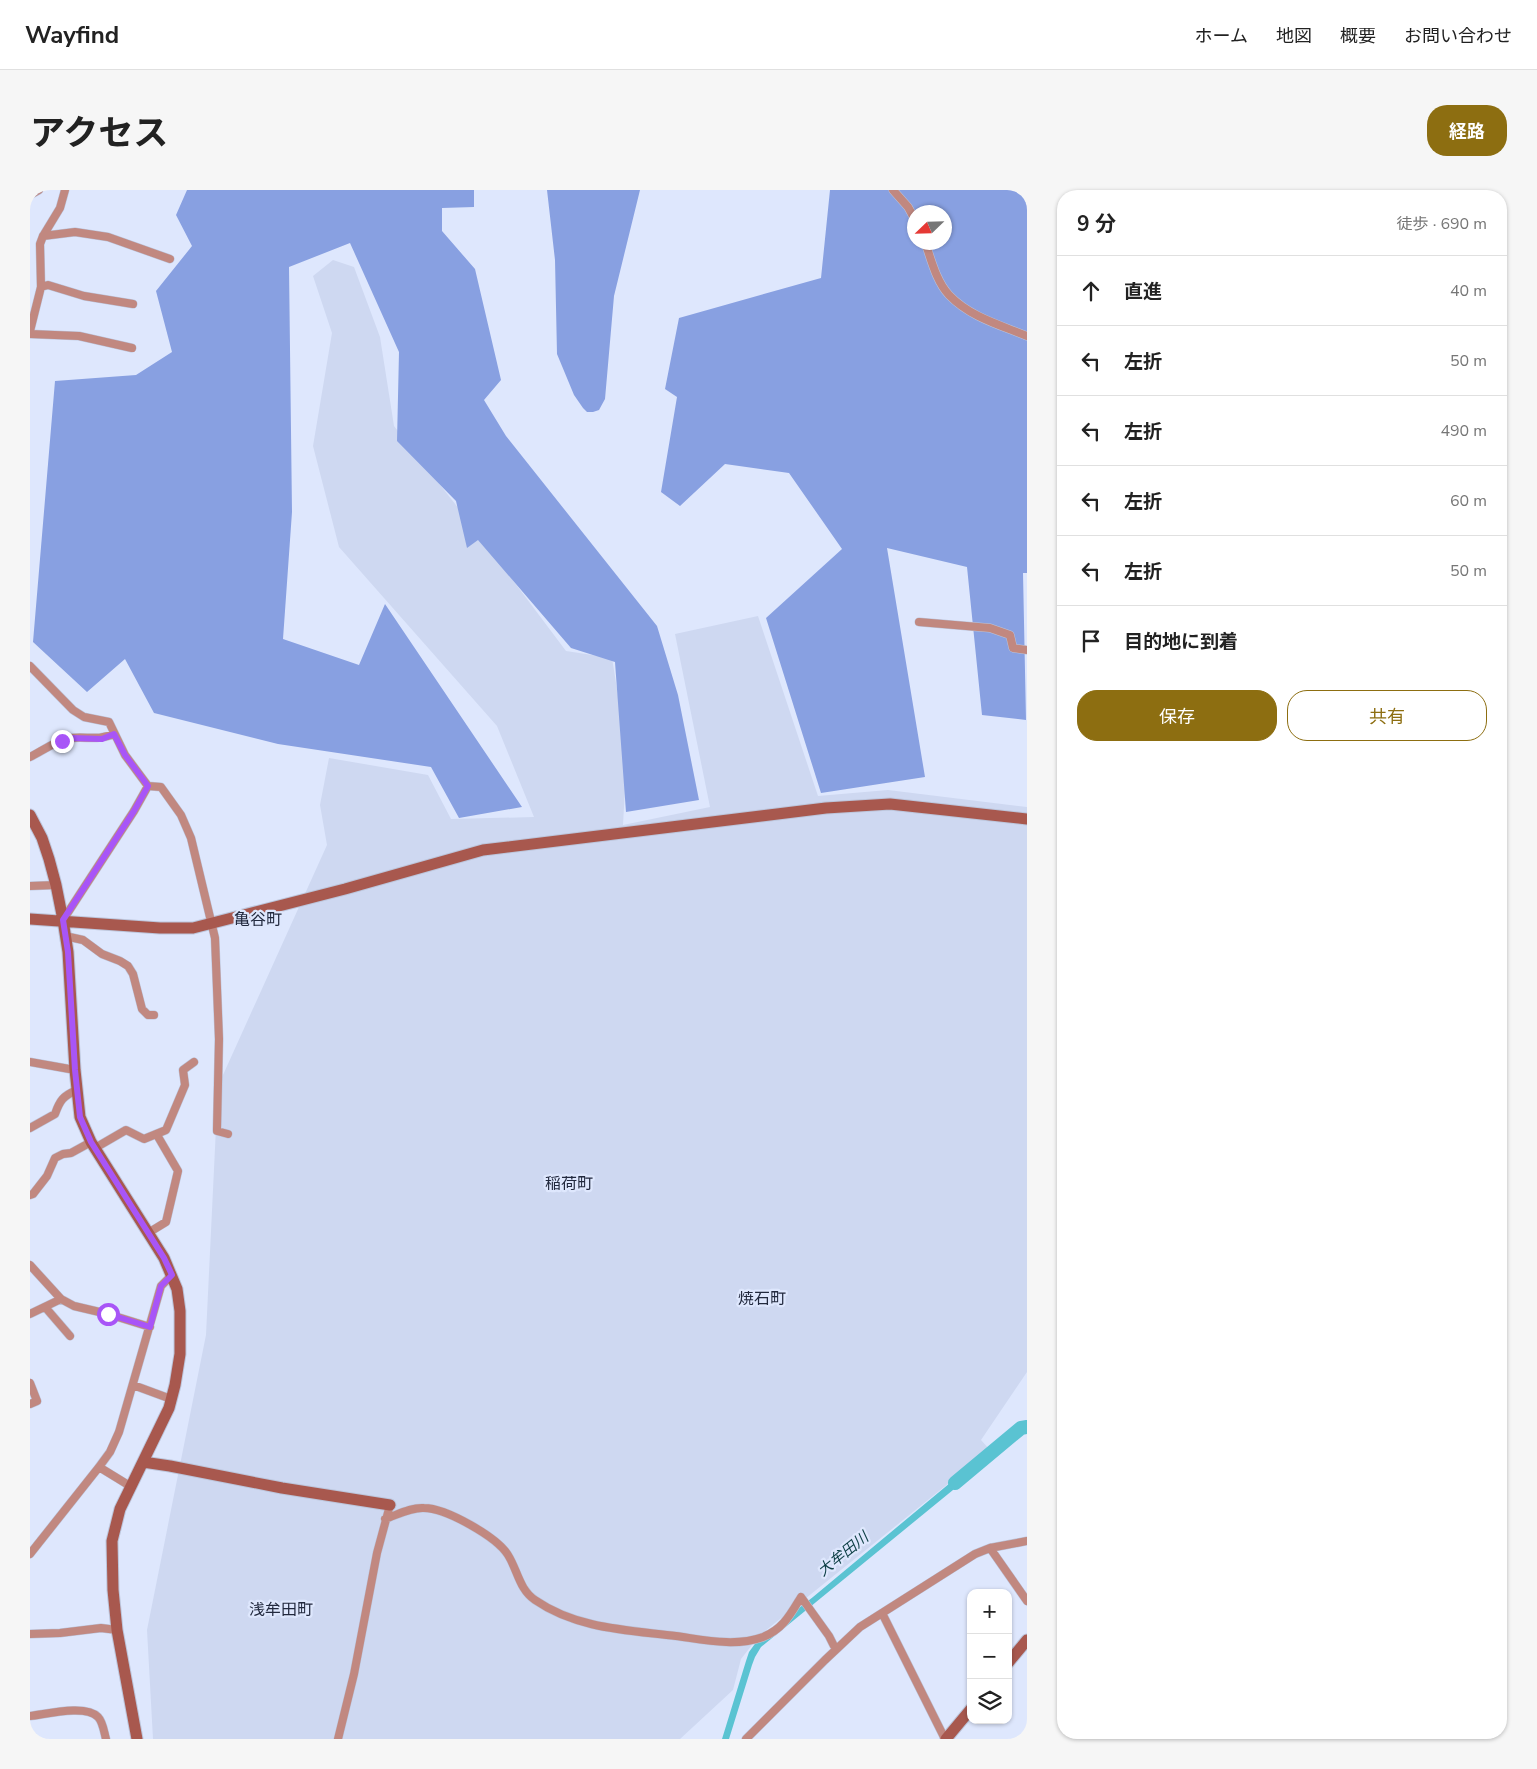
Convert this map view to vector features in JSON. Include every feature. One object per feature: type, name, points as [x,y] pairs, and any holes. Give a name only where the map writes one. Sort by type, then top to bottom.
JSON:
[{"type":"street","points":[[30,195],[39,190]]},
{"type":"street","points":[[65,190],[60,208],[40,244],[41,287],[30,332],[79,336],[132,348]]},
{"type":"street","points":[[893,190],[907,206]]},
{"type":"street","points":[[43,236],[75,232],[108,237],[170,259]]},
{"type":"street","points":[[928,250],[938,276],[948,294],[966,308],[990,322],[1027,336]]},
{"type":"street","points":[[41,287],[48,285],[84,296],[133,304]]},
{"type":"street","points":[[919,622],[990,628],[1010,634],[1013,648],[1027,650]]},
{"type":"street","points":[[30,666],[74,710],[84,717],[109,722],[125,755],[148,786],[161,787],[182,815],[191,838],[215,938],[219,1031],[217,1132],[228,1134]]},
{"type":"street","points":[[30,757],[71,738],[102,739],[114,734]]},
{"type":"street","points":[[63,920],[134,811],[148,786]]},
{"type":"street","points":[[30,918],[177,929],[193,928],[212,925],[345,889],[473,852],[874,804],[931,808],[1027,820]]},
{"type":"street","points":[[30,815],[42,838],[56,885],[63,920],[80,1117],[93,1145],[164,1258],[172,1275],[180,1311],[180,1354],[175,1386],[161,1426],[120,1509],[112,1541],[112,1590],[117,1630],[137,1739]]},
{"type":"street","points":[[30,886],[56,885]]},
{"type":"street","points":[[65,936],[83,940],[102,954],[120,960],[128,966],[133,974],[142,1009],[148,1015],[154,1016]]},
{"type":"street","points":[[30,1062],[75,1070]]},
{"type":"street","points":[[30,1195],[34,1194],[47,1176],[55,1158],[63,1154],[71,1154],[126,1130],[144,1139],[166,1130],[185,1085],[183,1070],[194,1062]]},
{"type":"street","points":[[30,1128],[55,1114],[64,1097],[77,1090]]},
{"type":"street","points":[[148,1233],[166,1222],[178,1172],[157,1134]]},
{"type":"street","points":[[30,1265],[61,1299],[74,1306],[150,1327]]},
{"type":"street","points":[[30,1554],[110,1452],[119,1432],[161,1286],[172,1275]]},
{"type":"street","points":[[30,1314],[61,1299]]},
{"type":"street","points":[[45,1307],[70,1336]]},
{"type":"street","points":[[30,1383],[37,1401],[30,1404]]},
{"type":"street","points":[[132,1385],[171,1399]]},
{"type":"street","points":[[143,1462],[282,1488],[390,1505],[385,1519],[354,1674],[338,1739]]},
{"type":"street","points":[[99,1467],[130,1486]]},
{"type":"street","points":[[385,1519],[423,1508],[454,1516],[504,1549],[509,1556],[523,1589],[534,1600],[578,1621],[627,1631],[718,1642],[741,1642],[764,1636],[783,1625],[801,1597],[834,1646]]},
{"type":"street","points":[[746,1739],[860,1627],[975,1554],[990,1548],[1027,1541]]},
{"type":"street","points":[[990,1548],[1027,1601]]},
{"type":"street","points":[[882,1613],[945,1739],[967,1714]]},
{"type":"street","points":[[30,1634],[60,1633],[101,1628],[117,1630]]},
{"type":"street","points":[[1012,1659],[1027,1640]]},
{"type":"street","points":[[30,1716],[65,1711],[90,1711],[99,1718],[106,1739]]},
{"type":"shaded area","points":[[187,190],[474,190],[474,207],[442,208],[442,231],[475,269],[501,380],[484,400],[506,436],[657,626],[678,695],[699,800],[626,812],[615,662],[571,648],[478,540],[467,548],[456,501],[397,441],[399,352],[350,243],[289,267],[292,512],[283,639],[359,665],[385,604],[522,807],[459,818],[431,767],[278,744],[154,713],[125,659],[87,692],[33,642],[55,381],[136,375],[172,352],[156,291],[192,246],[176,215]]},
{"type":"shaded area","points":[[547,190],[640,190],[614,296],[605,399],[599,410],[593,412],[587,412],[574,395],[557,354],[555,260]]},
{"type":"shaded area","points":[[830,190],[1027,190],[1027,573],[1023,573],[1026,720],[982,715],[967,567],[887,548],[925,777],[821,793],[766,618],[842,549],[789,473],[725,464],[680,506],[661,492],[677,397],[665,389],[679,318],[821,278]]},
{"type":"shaded area","points":[[333,260],[354,267],[380,337],[394,426],[566,651],[612,658],[627,752],[623,825],[710,807],[675,634],[758,616],[818,796],[888,790],[1027,807],[1027,1372],[981,1440],[990,1450],[759,1636],[741,1659],[733,1690],[680,1739],[153,1739],[147,1630],[206,1335],[218,1086],[327,845],[320,805],[329,758],[428,775],[451,819],[534,817],[497,726],[339,547],[313,446],[332,333],[313,276]]},
{"type":"shaded area","points":[[975,1472],[761,1647],[752,1665],[729,1739],[722,1739],[749,1652],[757,1641],[962,1473]]},
{"type":"waterway","name":"大牟田川","points":[[955,1483],[1021,1428],[1027,1427]]},
{"type":"district","name":"亀谷町","points":[[258,920]]},
{"type":"district","name":"稲荷町","points":[[569,1184]]},
{"type":"district","name":"焼石町","points":[[762,1299]]},
{"type":"district","name":"浅牟田町","points":[[281,1610]]},
{"type":"route","points":[[62,741],[71,738],[102,739],[114,734],[125,755],[148,786],[134,811],[63,920],[68,952],[75,1070],[80,1117],[91,1142],[164,1258],[172,1275],[161,1286],[150,1327],[108,1314]]}]
